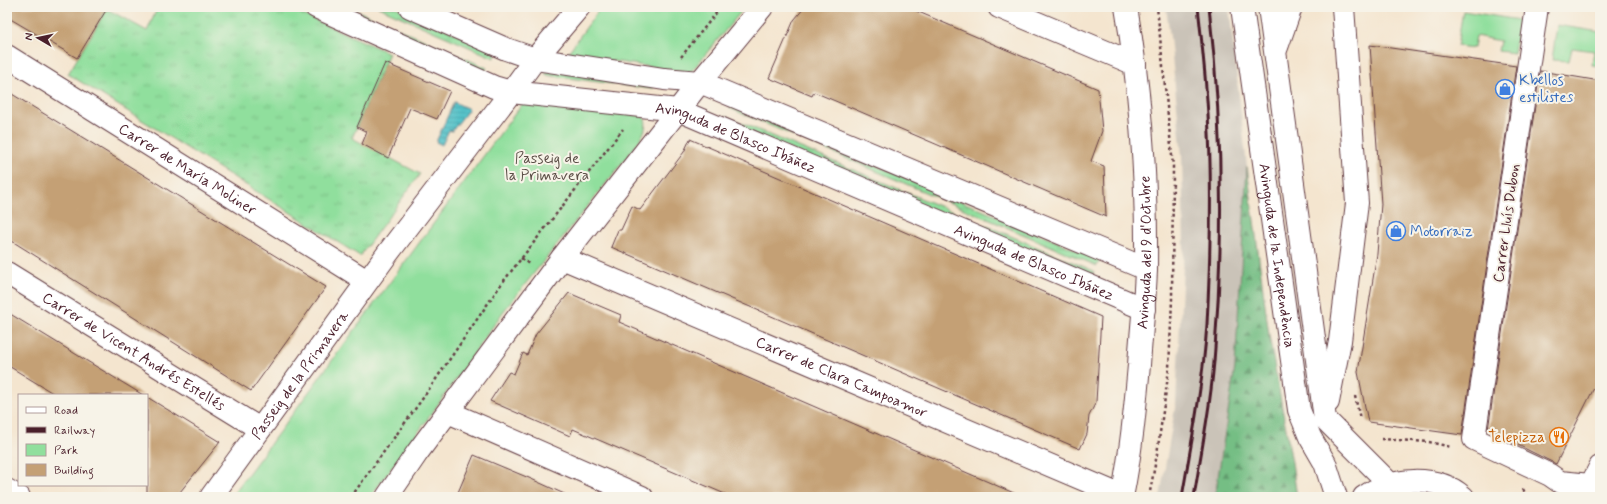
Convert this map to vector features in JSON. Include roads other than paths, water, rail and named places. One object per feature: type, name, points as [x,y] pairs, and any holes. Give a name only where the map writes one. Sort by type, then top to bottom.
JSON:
[{"type":"street","name":"Avinguda de Blasco Ibáñez","points":[[316,7],[494,87],[511,92],[678,110],[1144,309]]},
{"type":"street","points":[[410,7],[506,50],[535,59],[664,79],[700,82],[1146,270]]},
{"type":"street","name":"Passeig de la Primavera","points":[[211,497],[367,281],[535,59],[579,7]]},
{"type":"street","points":[[387,497],[417,452],[562,258],[700,82],[762,7]]},
{"type":"street","points":[[998,7],[1135,64]]},
{"type":"street","name":"Avinguda del 9 d'Octubre","points":[[1122,496],[1131,449],[1144,309],[1146,270],[1144,148],[1135,64],[1126,7]]},
{"type":"street","name":"Avinguda de la Independència","points":[[1242,7],[1299,410],[1310,437],[1324,464],[1336,497]]},
{"type":"street","name":"Avinguda de la Independència","points":[[1269,7],[1325,419]]},
{"type":"street","points":[[1275,52],[1291,7]]},
{"type":"street","points":[[1343,7],[1357,203],[1340,341],[1325,419],[1390,484]]},
{"type":"street","name":"Carrer Lluís Dubon","points":[[1537,7],[1466,445],[1550,475],[1560,482],[1590,488]]},
{"type":"street","name":"Carrer de María Moliner","points":[[7,56],[367,281]]},
{"type":"street","name":"Carrer de Clara Campoamor","points":[[562,258],[1122,496]]},
{"type":"street","name":"Carrer de Vicent Andrés Estellés","points":[[7,273],[260,429]]},
{"type":"street","points":[[448,412],[641,497]]},
{"type":"street","points":[[1364,497],[1371,492],[1390,484],[1413,480],[1437,484],[1459,493],[1463,497]]},
{"type":"street","points":[[7,490],[19,497]]},
{"type":"water","points":[[454,102],[469,109],[452,131],[449,130],[442,145],[436,142]]},
{"type":"railway","points":[[1182,497],[1203,367],[1210,265],[1210,147],[1198,7]]},
{"type":"railway","points":[[1194,497],[1212,385],[1220,263],[1219,134],[1217,92],[1209,7]]},
{"type":"place","name":"Kbellos estilistes","points":[[1505,89]]},
{"type":"place","name":"Motorraiz","points":[[1396,231]]},
{"type":"place","name":"Telepizza","points":[[1559,437]]}]
